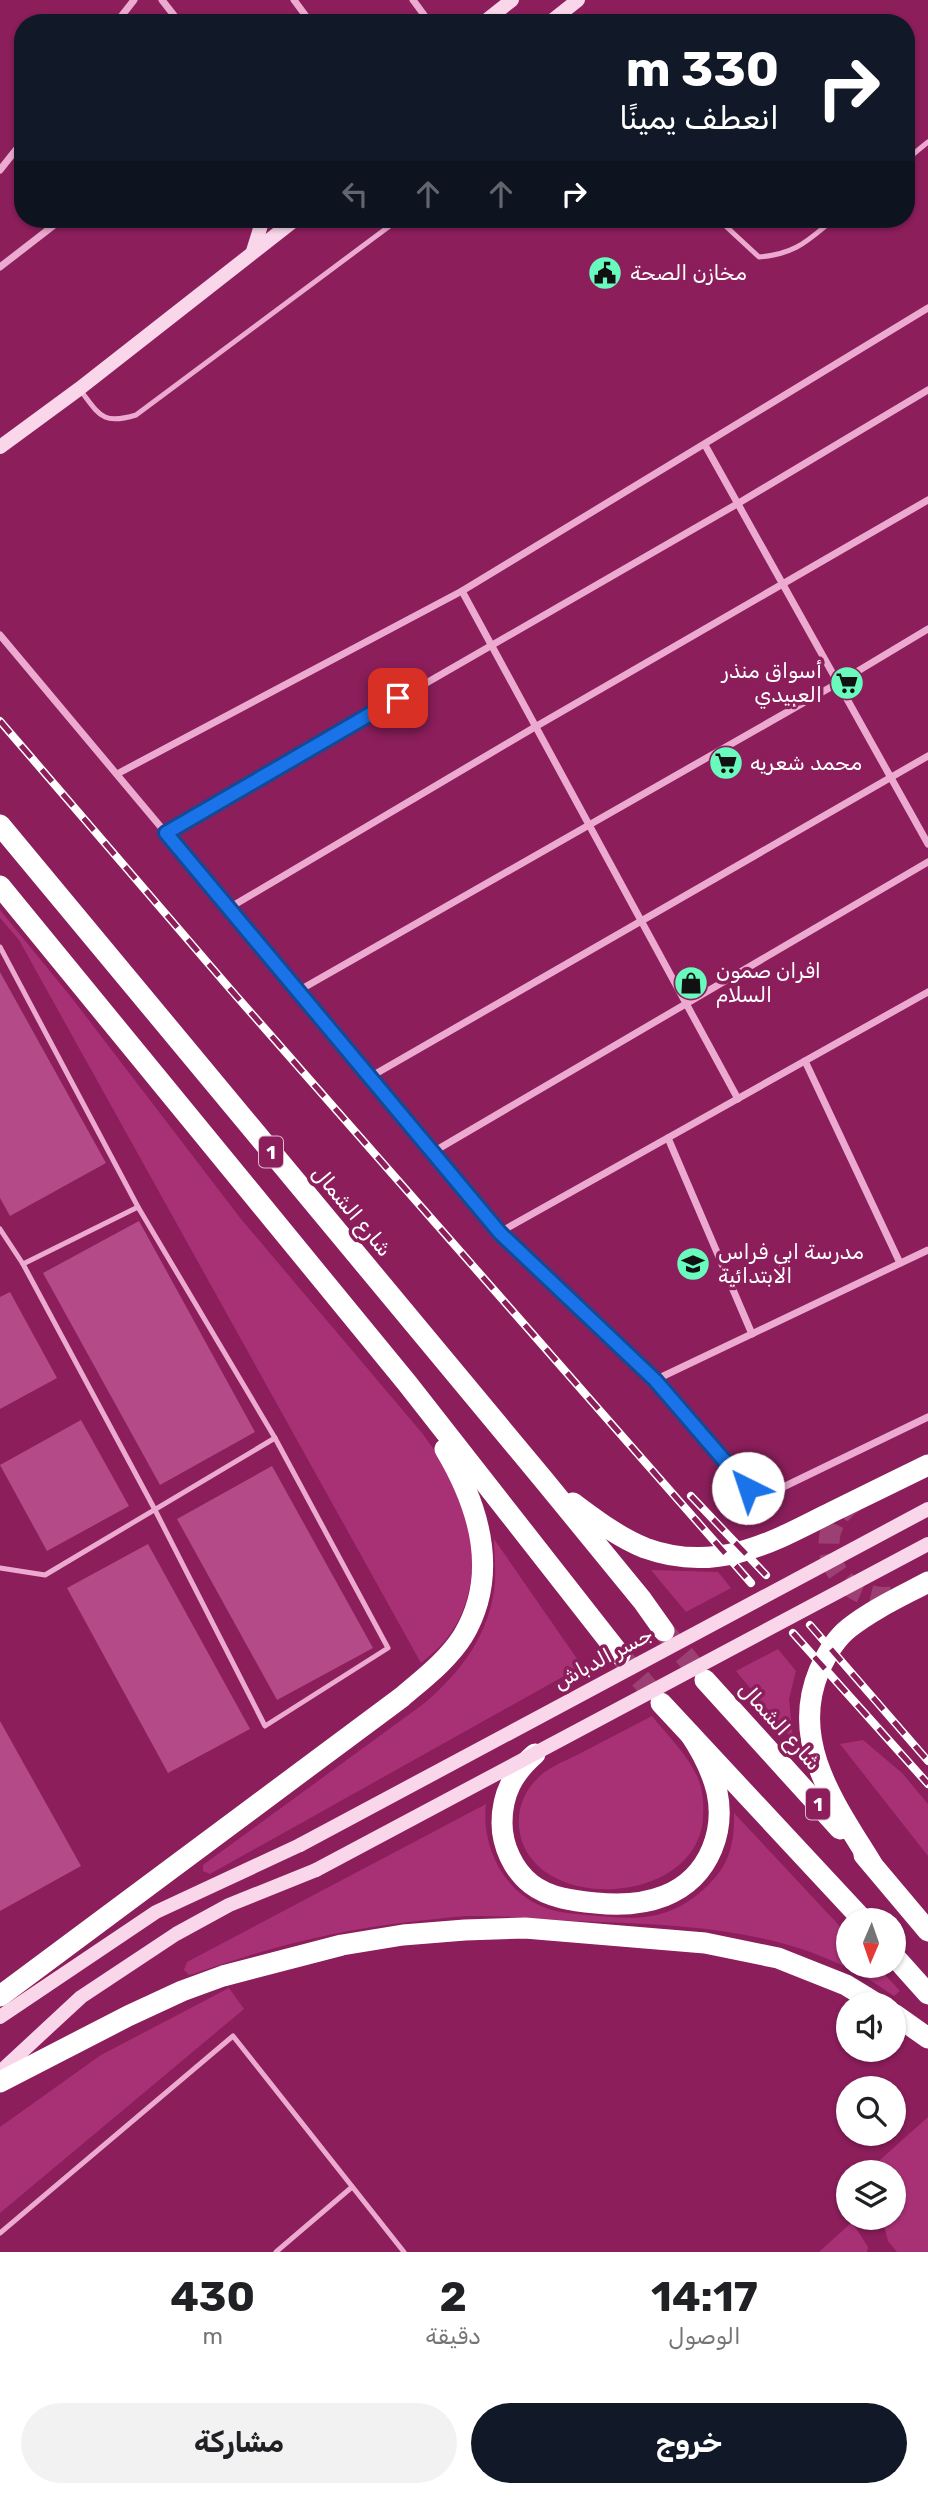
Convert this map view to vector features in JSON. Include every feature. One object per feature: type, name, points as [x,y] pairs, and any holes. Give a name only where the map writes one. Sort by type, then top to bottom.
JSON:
[{"type":"highway","name":"شارع الشمال","points":[[0,825],[543,1479],[664,1631]]},
{"type":"highway","name":"1","points":[[0,886],[407,1383],[620,1655]]},
{"type":"highway","points":[[0,1996],[402,1697],[451,1652],[463,1636],[481,1582],[478,1523],[466,1486],[407,1383]]},
{"type":"highway","points":[[543,1479],[626,1540],[671,1555],[715,1557],[765,1546],[928,1465]]},
{"type":"highway","points":[[872,1864],[832,1796],[813,1754],[808,1721],[810,1699],[821,1665],[836,1641],[869,1615],[928,1582]]},
{"type":"highway","name":"شارع الشمال","points":[[705,1680],[872,1864],[928,1931]]},
{"type":"highway","name":"1","points":[[661,1703],[852,1908]]},
{"type":"highway","points":[[534,1754],[510,1783],[505,1798],[502,1825],[507,1850],[521,1873],[530,1884],[558,1897],[579,1902],[634,1904],[674,1893],[700,1871],[716,1840],[719,1809],[717,1793],[710,1771],[691,1734]]},
{"type":"highway","points":[[0,2082],[128,2016],[223,1976],[342,1945],[440,1932],[526,1928],[645,1937],[743,1949],[816,1972],[857,1992]]},
{"type":"highway","points":[[906,1969],[928,1994]]},
{"type":"highway","points":[[906,2022],[928,2038]]},
{"type":"main road","points":[[494,14],[512,0]]},
{"type":"main road","points":[[560,14],[578,0]]},
{"type":"main road","points":[[253,251],[260,228]]},
{"type":"main road","points":[[0,447],[79,389],[284,228]]},
{"type":"main road","name":"جسر الدباش","points":[[0,2017],[156,1912],[300,1846],[928,1508]]},
{"type":"main road","points":[[0,2072],[81,1997],[176,1934],[229,1905],[316,1870],[928,1544]]},
{"type":"street","points":[[123,14],[134,0]]},
{"type":"street","points":[[162,0],[173,14]]},
{"type":"street","points":[[0,170],[14,152]]},
{"type":"street","points":[[0,267],[50,228]]},
{"type":"street","points":[[117,774],[462,591],[928,308]]},
{"type":"street","points":[[166,833],[737,504],[928,390]]},
{"type":"street","points":[[705,445],[928,844]]},
{"type":"street","points":[[229,908],[928,500]]},
{"type":"street","points":[[462,591],[738,1099]]},
{"type":"street","points":[[298,991],[928,629]]},
{"type":"street","points":[[0,635],[500,1233],[655,1380],[748,1488],[760,1493],[775,1491],[928,1417]]},
{"type":"street","points":[[370,1077],[928,756]]},
{"type":"street","points":[[433,1152],[928,862]]},
{"type":"street","points":[[500,1233],[928,992]]},
{"type":"street","points":[[805,1061],[900,1263]]},
{"type":"street","points":[[668,1138],[752,1334]]},
{"type":"street","points":[[655,1380],[928,1250]]},
{"type":"lane","points":[[79,389],[100,416],[113,419],[136,415],[387,228]]},
{"type":"lane","points":[[728,228],[759,257],[777,256],[797,248],[823,228]]},
{"type":"lane","points":[[0,947],[138,1207],[275,1438],[388,1648],[265,1726],[154,1508],[23,1264],[0,1230]]},
{"type":"lane","points":[[23,1264],[138,1207]]},
{"type":"lane","points":[[0,1567],[46,1575],[275,1438]]},
{"type":"lane","points":[[0,2233],[233,2036],[404,2252]]},
{"type":"lane","points":[[276,2252],[352,2187]]},
{"type":"shaded area","points":[[0,910],[71,997],[241,1219],[422,1433],[452,1478],[462,1498],[469,1524],[472,1575],[464,1608],[457,1623],[439,1648],[421,1663],[19,940],[0,918]]},
{"type":"shaded area","points":[[494,1539],[582,1666],[210,1874],[203,1871],[203,1865],[422,1705],[449,1680],[471,1651],[487,1619],[495,1583]]},
{"type":"shaded area","points":[[651,1570],[718,1572],[731,1588],[686,1612]]},
{"type":"shaded area","points":[[778,1649],[796,1671],[789,1699],[793,1740],[736,1671]]},
{"type":"shaded area","points":[[652,1716],[682,1752],[699,1781],[703,1796],[703,1817],[695,1846],[675,1868],[648,1882],[616,1889],[584,1887],[555,1878],[533,1860],[520,1834],[520,1812],[527,1792],[540,1776],[550,1769]]},
{"type":"shaded area","points":[[863,1740],[902,1773],[928,1804],[928,1856],[840,1744]]},
{"type":"shaded area","points":[[486,1804],[487,1835],[497,1864],[515,1889],[548,1909],[614,1917],[642,1917],[679,1907],[703,1890],[720,1872],[731,1845],[734,1813],[836,1922],[836,1963],[790,1946],[716,1930],[501,1916],[453,1917],[353,1930],[273,1948],[189,1975],[184,1970],[187,1962]]},
{"type":"shaded area","points":[[865,1978],[888,1978],[900,1991],[888,1992]]},
{"type":"shaded area","points":[[229,1988],[244,2009],[0,2213],[0,2127],[101,2055]]},
{"type":"shaded area","points":[[928,2117],[928,2252],[897,2252],[888,2241],[885,2230],[906,2230],[906,2160],[880,2160],[896,2146],[906,2146],[906,2137]]},
{"type":"shaded area","points":[[843,2230],[857,2230],[868,2247],[867,2252],[819,2252]]},
{"type":"building","points":[[0,972],[106,1163],[10,1216],[0,1198]]},
{"type":"building","points":[[139,1221],[255,1432],[160,1485],[43,1273]]},
{"type":"building","points":[[10,1292],[57,1378],[0,1409],[0,1297]]},
{"type":"building","points":[[81,1420],[129,1506],[47,1551],[0,1465]]},
{"type":"building","points":[[272,1466],[373,1648],[277,1700],[177,1519]]},
{"type":"building","points":[[148,1544],[250,1729],[168,1773],[67,1588]]},
{"type":"building","points":[[0,1721],[81,1866],[0,1911]]},
{"type":"tunnel","points":[[855,1501],[839,1516],[830,1533],[829,1551],[835,1568],[845,1582],[861,1592],[880,1597],[902,1595]]},
{"type":"tunnel","points":[[664,1631],[705,1680]]},
{"type":"tunnel","points":[[620,1655],[661,1703]]},
{"type":"railway","points":[[0,721],[231,990],[751,1583]]},
{"type":"railway","points":[[691,1496],[766,1575]]},
{"type":"railway","points":[[810,1625],[928,1761]]},
{"type":"railway","points":[[793,1633],[928,1784]]},
{"type":"place","name":"مخازن الصحة","points":[[605,273]]},
{"type":"place","name":"أسواق منذر العبيدي","points":[[847,683]]},
{"type":"place","name":"محمد شعريه","points":[[726,763]]},
{"type":"place","name":"افران صمون السلام","points":[[691,983]]},
{"type":"place","name":"مدرسة ابي فراس الابتدائية","points":[[693,1264]]},
{"type":"route","points":[[398,698],[166,833],[500,1233],[655,1380],[748,1488]]}]
